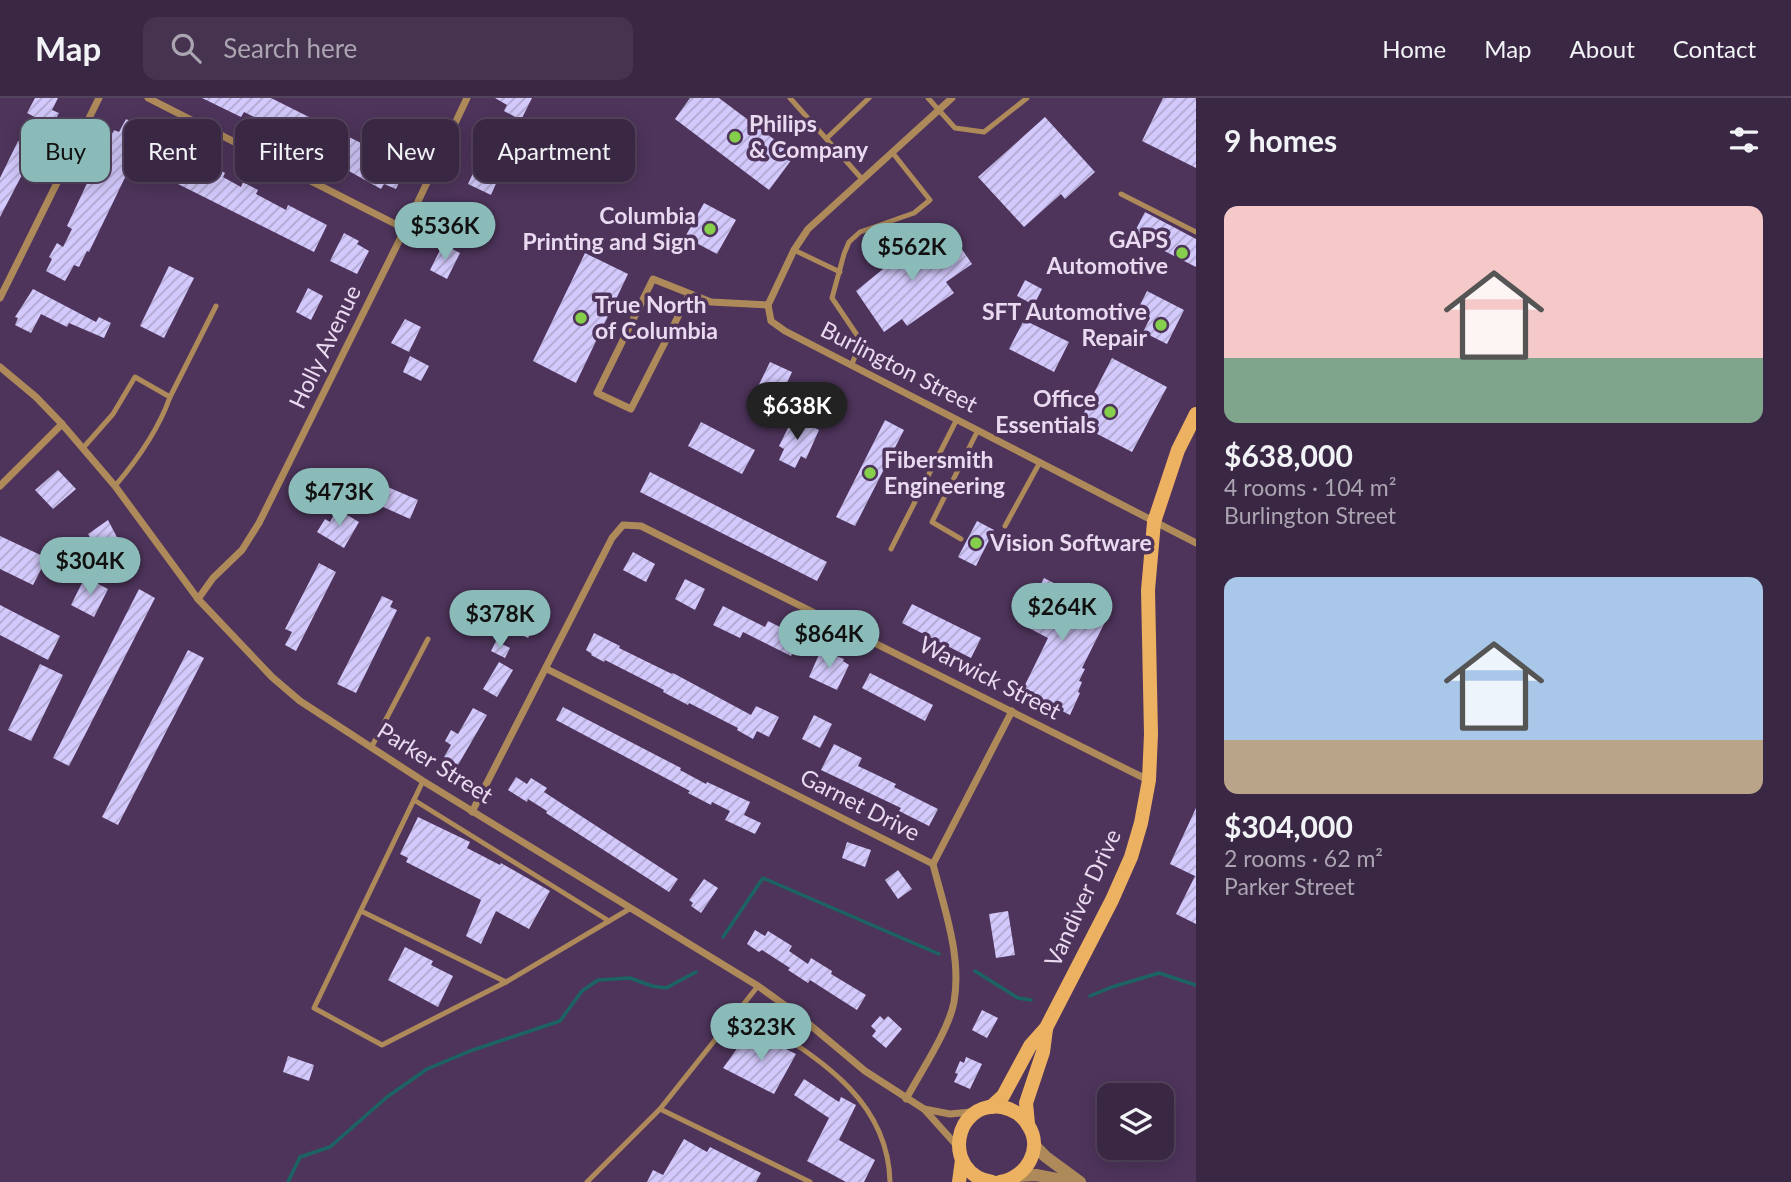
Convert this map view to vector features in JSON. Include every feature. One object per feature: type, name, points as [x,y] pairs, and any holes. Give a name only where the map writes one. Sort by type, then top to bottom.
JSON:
[{"type":"main road","name":"Vandiver Drive","points":[[986,1109],[1003,1096],[1030,1046],[1046,1028],[1123,877],[1141,823],[1149,780],[1151,734],[1148,590],[1153,522],[1178,450],[1196,414]]},
{"type":"main road","name":"Vandiver Drive","points":[[1028,1124],[1026,1103],[1042,1052],[1046,1028]]},
{"type":"main road","points":[[959,1182],[960,1154],[962,1129],[970,1118],[986,1109],[1011,1110],[1028,1124],[1034,1145],[1030,1161],[1018,1176],[991,1182],[975,1175],[960,1154]]},
{"type":"street","points":[[0,298],[99,98]]},
{"type":"street","points":[[148,98],[405,229]]},
{"type":"street","name":"Holly Avenue","points":[[198,598],[213,578],[242,550],[259,523],[467,98]]},
{"type":"street","points":[[690,295],[631,409],[597,393],[653,279],[711,302],[768,305],[794,250],[808,229],[952,98]]},
{"type":"street","name":"Burlington Street","points":[[768,305],[771,321],[785,331],[1196,542]]},
{"type":"street","name":"Parker Street","points":[[0,367],[36,397],[62,424],[115,486],[198,598],[272,677],[300,701],[472,812],[758,986],[797,1014],[865,1071],[906,1099],[923,1109],[950,1114],[986,1109]]},
{"type":"street","points":[[0,486],[62,424]]},
{"type":"street","name":"Warwick Street","points":[[547,669],[612,538],[624,525],[641,526],[1149,780]]},
{"type":"street","points":[[472,812],[547,669]]},
{"type":"street","name":"Garnet Drive","points":[[547,669],[933,864],[951,937],[956,972],[953,1004],[946,1024],[906,1099]]},
{"type":"street","points":[[933,864],[1012,711]]},
{"type":"street","name":"Parker Street","points":[[923,1109],[960,1154]]},
{"type":"street","points":[[1034,1145],[1080,1182]]},
{"type":"street","points":[[1018,1176],[1035,1175],[1072,1182]]},
{"type":"lane","points":[[790,98],[862,180]]},
{"type":"lane","points":[[827,138],[869,98]]},
{"type":"lane","points":[[928,98],[955,128],[984,132],[1027,98]]},
{"type":"lane","points":[[852,364],[861,341],[832,298],[849,242],[860,232],[914,213],[930,200],[892,152]]},
{"type":"lane","points":[[1121,194],[1196,232]]},
{"type":"lane","points":[[794,250],[840,272]]},
{"type":"lane","points":[[115,486],[139,458],[163,418],[170,397],[216,306]]},
{"type":"lane","points":[[83,448],[113,414],[135,377],[170,397]]},
{"type":"lane","points":[[891,549],[957,419]]},
{"type":"lane","points":[[961,538],[932,522],[978,430]]},
{"type":"lane","points":[[1005,526],[1040,462]]},
{"type":"lane","points":[[371,748],[428,639]]},
{"type":"lane","points":[[423,781],[314,1008],[382,1045],[506,982],[631,908]]},
{"type":"lane","points":[[414,800],[609,921]]},
{"type":"lane","points":[[361,911],[506,982]]},
{"type":"lane","points":[[587,1182],[660,1109],[758,986]]},
{"type":"lane","points":[[741,1010],[830,1068],[844,1081],[871,1116],[881,1134],[887,1154],[890,1182]]},
{"type":"lane","points":[[660,1109],[810,1182]]},
{"type":"building","points":[[35,98],[58,98],[52,110],[59,113],[56,119],[39,119],[27,113]]},
{"type":"building","points":[[202,98],[271,98],[313,119],[258,119],[244,112],[241,117]]},
{"type":"building","points":[[495,98],[532,98],[522,119],[504,111],[507,105]]},
{"type":"building","name":"Philips & Company","points":[[690,98],[719,98],[795,155],[769,190],[675,119]]},
{"type":"building","points":[[1163,98],[1196,98],[1196,168],[1142,141]]},
{"type":"building","points":[[1045,117],[1095,172],[1065,199],[1061,194],[1024,227],[978,177]]},
{"type":"building","points":[[124,123],[124,180],[89,252],[87,251],[79,267],[74,265],[65,281],[46,271],[52,259],[49,257],[57,243],[63,247],[72,229],[67,226],[88,182],[110,182],[110,137],[114,130],[119,132]]},
{"type":"building","points":[[348,136],[362,144],[362,178],[348,171]]},
{"type":"building","points":[[18,141],[21,143],[21,177],[0,217],[0,178]]},
{"type":"building","points":[[221,171],[225,173],[223,177],[241,187],[243,182],[258,190],[256,194],[286,210],[288,205],[327,225],[314,252],[174,182],[221,182]]},
{"type":"building","points":[[473,173],[473,182],[497,182],[491,195],[468,184]]},
{"type":"building","points":[[368,182],[399,182],[396,189],[384,184],[381,189]]},
{"type":"building","name":"Columbia Printing and Sign","points":[[704,203],[736,220],[717,254],[685,237]]},
{"type":"building","name":"GAPS Automotive","points":[[1145,212],[1196,239],[1196,267],[1133,235]]},
{"type":"building","points":[[344,233],[359,241],[357,244],[369,251],[357,274],[330,261]]},
{"type":"building","points":[[908,236],[916,248],[923,243],[931,256],[955,239],[972,264],[946,282],[954,293],[907,326],[902,319],[884,332],[856,291],[899,256],[893,247]]},
{"type":"building","points":[[443,244],[460,253],[447,279],[430,270]]},
{"type":"building","name":"True North of Columbia","points":[[585,253],[628,274],[576,383],[533,361]]},
{"type":"building","points":[[169,266],[194,278],[164,338],[140,326]]},
{"type":"building","points":[[1025,280],[1042,289],[1034,305],[1017,296]]},
{"type":"building","points":[[308,288],[323,296],[311,320],[296,312]]},
{"type":"building","points":[[33,289],[96,322],[99,317],[111,323],[104,338],[69,323],[67,327],[41,314],[31,333],[15,325],[18,318],[15,317]]},
{"type":"building","name":"SFT Automotive Repair","points":[[1147,291],[1184,310],[1167,344],[1143,332],[1150,318],[1137,311]]},
{"type":"building","points":[[405,319],[421,327],[409,352],[391,343]]},
{"type":"building","points":[[1024,320],[1069,342],[1054,372],[1009,349]]},
{"type":"building","points":[[410,356],[429,366],[421,381],[403,372]]},
{"type":"building","name":"Office Essentials","points":[[1112,358],[1167,387],[1132,452],[1078,424]]},
{"type":"building","points":[[770,362],[792,372],[771,418],[748,407]]},
{"type":"building","points":[[793,418],[819,430],[806,459],[801,456],[795,468],[779,460],[784,449],[779,446]]},
{"type":"building","name":"Fibersmith Engineering","points":[[885,420],[904,430],[855,526],[836,517]]},
{"type":"building","points":[[701,422],[755,450],[742,474],[688,446]]},
{"type":"building","points":[[58,470],[76,489],[53,509],[35,490]]},
{"type":"building","points":[[650,472],[827,562],[817,581],[640,492]]},
{"type":"building","points":[[369,479],[418,500],[410,519],[361,497]]},
{"type":"building","points":[[337,509],[359,522],[344,548],[317,532],[325,519],[330,522]]},
{"type":"building","points":[[108,520],[121,545],[102,557],[88,534]]},
{"type":"building","name":"Vision Software","points":[[977,521],[994,530],[976,566],[958,557]]},
{"type":"building","points":[[0,536],[47,558],[33,585],[0,569]]},
{"type":"building","points":[[633,552],[655,564],[646,582],[623,570]]},
{"type":"building","points":[[319,563],[336,572],[296,651],[285,645],[292,632],[285,629]]},
{"type":"building","points":[[85,577],[108,589],[94,617],[71,605]]},
{"type":"building","points":[[1044,578],[1110,612],[1082,668],[1085,669],[1079,681],[1082,682],[1078,692],[1080,693],[1070,715],[1022,691],[1048,638],[1021,624]]},
{"type":"building","points":[[685,579],[705,589],[695,610],[675,599]]},
{"type":"building","points":[[139,589],[155,598],[69,766],[53,758]]},
{"type":"building","points":[[382,596],[393,601],[390,607],[397,610],[356,693],[337,684]]},
{"type":"building","points":[[526,596],[545,606],[528,638],[509,629]]},
{"type":"building","points":[[912,604],[981,638],[971,658],[902,623]]},
{"type":"building","points":[[0,605],[60,636],[48,660],[0,635]]},
{"type":"building","points":[[723,606],[765,627],[768,621],[800,637],[791,656],[743,632],[740,638],[713,625]]},
{"type":"building","points":[[594,633],[751,715],[756,706],[779,717],[769,737],[757,731],[753,739],[737,730],[738,728],[591,655],[586,650]]},
{"type":"building","points":[[496,641],[510,648],[505,658],[491,651]]},
{"type":"building","points":[[188,650],[204,658],[118,825],[102,817]]},
{"type":"building","points":[[821,650],[844,659],[849,665],[837,690],[809,677]]},
{"type":"building","points":[[499,662],[513,670],[497,697],[483,689]]},
{"type":"building","points":[[40,664],[63,675],[31,741],[8,730]]},
{"type":"building","points":[[870,673],[933,705],[925,721],[862,688]]},
{"type":"building","points":[[563,707],[681,768],[680,770],[706,784],[707,782],[750,802],[744,815],[761,823],[755,834],[725,820],[730,811],[688,793],[690,791],[556,720]]},
{"type":"building","points":[[473,708],[487,715],[458,765],[444,757],[451,745],[445,741],[451,730],[458,734]]},
{"type":"building","points":[[814,715],[832,724],[820,748],[802,739]]},
{"type":"building","points":[[834,744],[862,758],[858,766],[896,784],[894,787],[938,809],[929,826],[899,811],[901,808],[821,770]]},
{"type":"building","points":[[516,777],[527,784],[531,778],[547,788],[544,792],[678,879],[669,892],[546,813],[547,811],[508,790]]},
{"type":"building","points":[[1196,808],[1196,924],[1176,914],[1195,876],[1170,864]]},
{"type":"building","points":[[418,817],[470,842],[467,848],[500,865],[501,863],[550,891],[529,929],[496,911],[481,944],[466,936],[481,900],[406,862],[408,858],[400,854]]},
{"type":"building","points":[[847,842],[871,850],[865,867],[842,858]]},
{"type":"building","points":[[898,870],[912,889],[898,899],[885,880]]},
{"type":"building","points":[[704,879],[718,888],[701,913],[691,906],[693,903],[689,900]]},
{"type":"building","points":[[1008,911],[1015,955],[996,958],[989,914]]},
{"type":"building","points":[[755,930],[765,936],[768,931],[792,946],[789,951],[808,964],[811,958],[832,971],[831,974],[866,995],[857,1010],[810,980],[808,983],[762,950],[759,952],[747,944]]},
{"type":"building","points":[[405,947],[433,961],[431,965],[453,976],[438,1007],[388,980]]},
{"type":"building","points":[[982,1010],[998,1018],[987,1038],[972,1030]]},
{"type":"building","points":[[880,1016],[884,1020],[888,1016],[902,1029],[886,1048],[872,1036],[876,1031],[871,1026]]},
{"type":"building","points":[[749,1032],[764,1043],[766,1039],[796,1054],[774,1094],[723,1068]]},
{"type":"building","points":[[288,1056],[314,1065],[309,1081],[283,1072]]},
{"type":"building","points":[[966,1057],[982,1064],[970,1089],[954,1082],[960,1061],[964,1063]]},
{"type":"building","points":[[804,1079],[839,1102],[841,1097],[856,1105],[839,1140],[875,1160],[864,1182],[846,1182],[807,1161],[829,1118],[794,1095]]},
{"type":"building","points":[[684,1139],[707,1152],[710,1147],[761,1173],[756,1182],[647,1182],[653,1170],[663,1175]]},
{"type":"waterway","points":[[723,937],[763,878],[939,954]]},
{"type":"waterway","points":[[975,971],[1018,998],[1031,1000]]},
{"type":"waterway","points":[[288,1182],[300,1157],[330,1147],[387,1097],[427,1069],[470,1051],[560,1021],[582,991],[598,980],[630,978],[666,988],[696,972]]},
{"type":"waterway","points":[[1090,996],[1159,973],[1196,985]]},
{"type":"place","name":"Philips & Company","points":[[735,137]]},
{"type":"place","name":"Columbia Printing and Sign","points":[[710,229]]},
{"type":"place","name":"GAPS Automotive","points":[[1182,253]]},
{"type":"place","name":"True North of Columbia","points":[[581,318]]},
{"type":"place","name":"SFT Automotive Repair","points":[[1161,325]]},
{"type":"place","name":"Office Essentials","points":[[1110,412]]},
{"type":"place","name":"Fibersmith Engineering","points":[[870,473]]},
{"type":"place","name":"Vision Software","points":[[976,543]]}]
